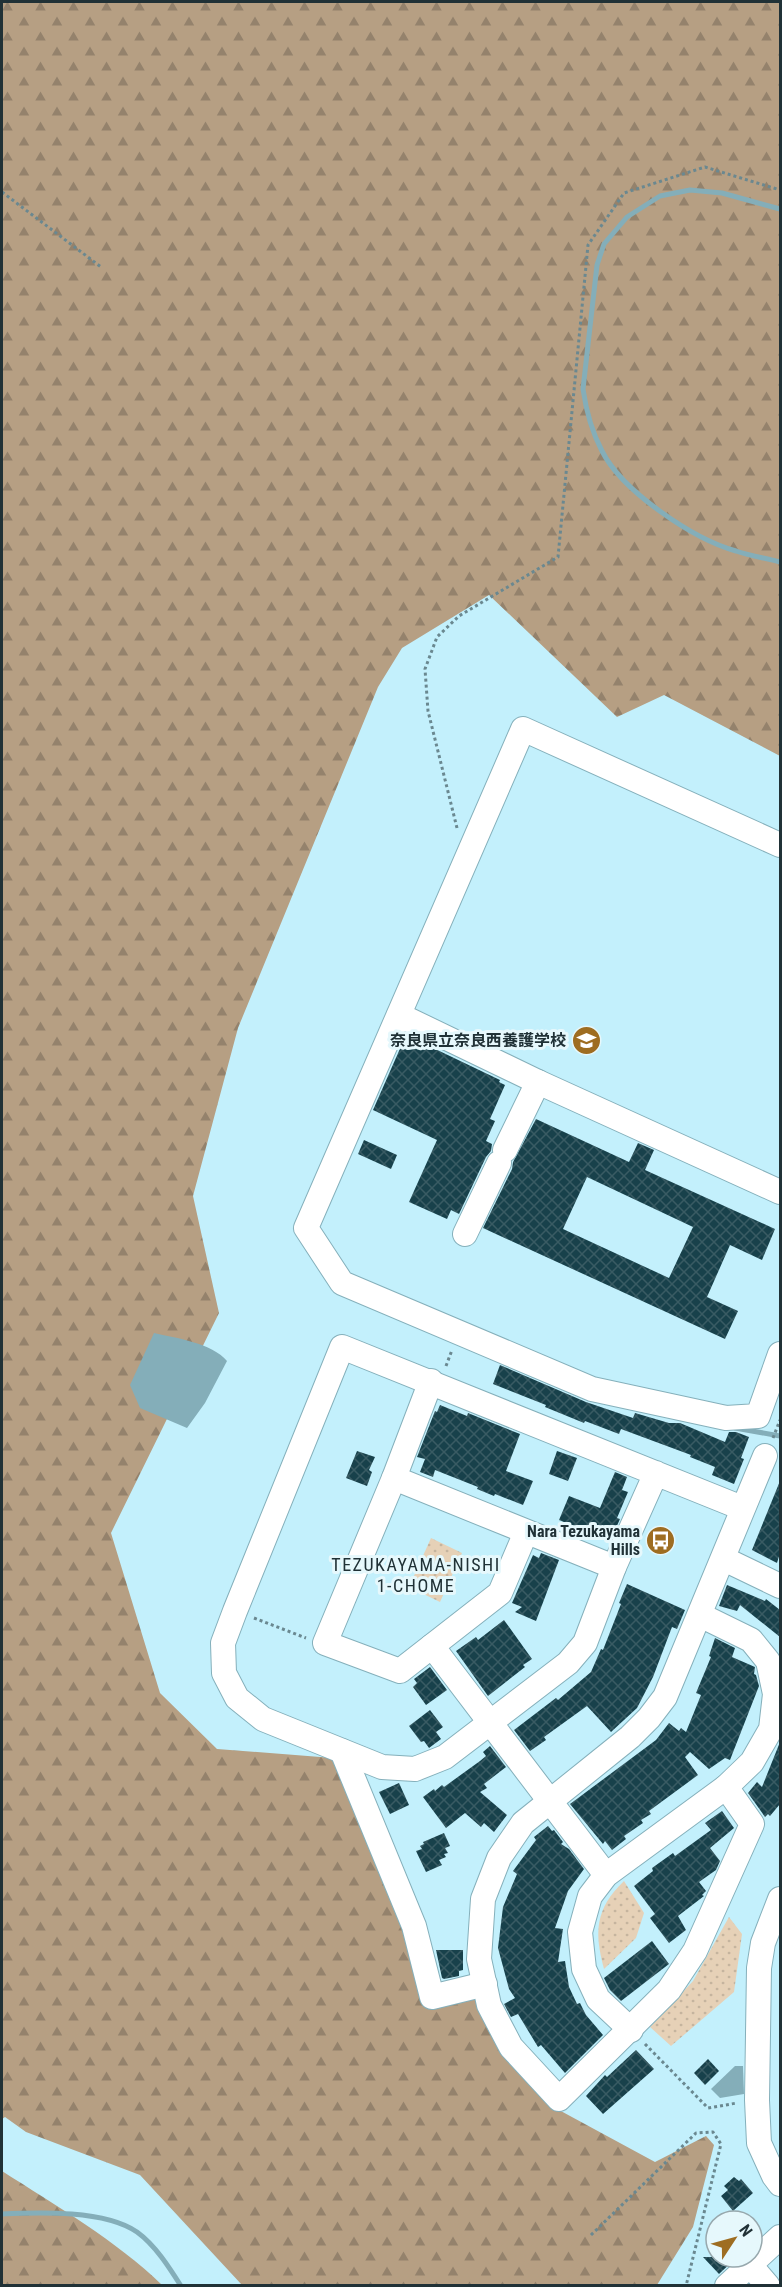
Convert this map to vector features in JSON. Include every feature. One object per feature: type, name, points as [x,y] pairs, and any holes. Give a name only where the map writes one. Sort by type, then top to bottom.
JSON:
[{"type":"street","points":[[780,845],[523,729],[306,1228],[342,1283],[592,1389],[726,1418],[758,1416],[780,1354]]},
{"type":"street","points":[[399,1015],[538,1082],[780,1192]]},
{"type":"street","points":[[465,1234],[538,1082]]},
{"type":"street","points":[[656,1473],[614,1567],[585,1643],[568,1663],[445,1757],[415,1769],[382,1767],[263,1719],[237,1698],[224,1673],[223,1643],[342,1347],[435,1383],[742,1508]]},
{"type":"street","points":[[435,1383],[325,1643],[400,1671],[500,1593],[526,1532]]},
{"type":"street","points":[[726,1787],[752,1824],[694,1951],[669,1990],[559,2099],[511,2047],[489,2005],[479,1959],[483,1899],[499,1858],[523,1823],[630,1737],[665,1697],[765,1456]]},
{"type":"street","points":[[394,1479],[614,1567]]},
{"type":"street","points":[[724,1559],[780,1586]]},
{"type":"street","points":[[631,2030],[598,1999],[584,1970],[580,1932],[590,1896],[606,1875],[726,1787],[752,1762],[771,1729],[775,1694],[768,1661],[751,1640],[700,1615]]},
{"type":"street","points":[[432,1646],[606,1875]]},
{"type":"street","points":[[342,1751],[414,1926],[432,1997],[485,1984]]},
{"type":"street","points":[[780,1899],[763,1943],[759,1968],[758,2100],[759,2143],[780,2184]]},
{"type":"street","points":[[764,2252],[780,2237]]},
{"type":"street","points":[[727,2286],[746,2269]]},
{"type":"street","points":[[753,2269],[768,2286]]},
{"type":"path","points":[[465,862],[428,711],[425,669],[437,637],[459,616],[558,557],[588,245],[624,193],[705,166],[780,190]]},
{"type":"path","points":[[2,192],[101,267]]},
{"type":"path","points":[[435,1383],[459,1333]]},
{"type":"path","points":[[235,1611],[318,1643],[325,1643]]},
{"type":"path","points":[[631,2030],[708,2108],[758,2100]]},
{"type":"path","points":[[591,2235],[696,2133],[713,2132],[721,2144],[686,2286]]},
{"type":"shaded area","points":[[431,1538],[462,1553],[440,1602],[409,1587]]},
{"type":"shaded area","points":[[624,1881],[644,1913],[636,1938],[604,1969],[599,1944],[599,1922],[607,1901]]},
{"type":"shaded area","points":[[729,1917],[742,1934],[734,1992],[671,2046],[650,2027],[693,1981]]},
{"type":"green space","points":[[2,2],[780,2],[780,756],[664,695],[617,717],[489,595],[402,648],[378,687],[238,1028],[193,1196],[219,1313],[111,1533],[160,1693],[217,1749],[333,1758],[407,1924],[427,2004],[478,1992],[559,2110],[655,2162],[706,2136],[714,2145],[693,2227],[657,2285],[242,2285],[140,2175],[26,2132],[5,2117],[2,2119]]},
{"type":"green space","points":[[2,2171],[106,2239],[162,2285],[2,2285]]},
{"type":"water","points":[[154,1333],[203,1346],[227,1361],[205,1403],[187,1428],[140,1408],[130,1385]]},
{"type":"water","points":[[735,2066],[743,2066],[744,2094],[720,2098],[711,2089]]},
{"type":"building","points":[[406,1035],[500,1080],[499,1082],[505,1085],[490,1119],[495,1121],[486,1141],[492,1144],[491,1151],[459,1214],[451,1210],[447,1219],[409,1202],[437,1140],[373,1110]]},
{"type":"building","points":[[536,1119],[629,1162],[638,1143],[654,1150],[645,1170],[775,1229],[762,1260],[730,1245],[707,1297],[738,1311],[725,1339],[483,1228],[512,1169],[513,1162]],"holes":[[[587,1177],[693,1227],[669,1278],[563,1229]]]},
{"type":"building","points":[[364,1140],[397,1155],[391,1169],[358,1154]]},
{"type":"building","points":[[500,1365],[586,1402],[633,1418],[635,1413],[669,1423],[680,1423],[725,1442],[729,1432],[749,1437],[741,1458],[744,1459],[734,1484],[712,1475],[715,1467],[690,1457],[691,1455],[621,1429],[619,1434],[585,1421],[584,1423],[493,1384]]},
{"type":"building","points":[[440,1405],[467,1416],[468,1413],[520,1434],[506,1471],[533,1481],[523,1505],[495,1494],[494,1496],[435,1470],[433,1477],[420,1472],[425,1459],[417,1457],[435,1411],[437,1412]]},
{"type":"building","points":[[357,1451],[375,1457],[369,1470],[372,1472],[367,1486],[346,1478]]},
{"type":"building","points":[[557,1451],[577,1458],[568,1481],[549,1474]]},
{"type":"building","points":[[615,1472],[627,1477],[622,1490],[628,1492],[611,1539],[606,1537],[605,1539],[559,1520],[569,1496],[600,1508]]},
{"type":"building","points":[[780,1481],[780,1553],[777,1563],[752,1550]]},
{"type":"building","points":[[541,1553],[559,1560],[536,1621],[515,1612],[522,1607],[512,1603],[533,1555],[539,1558]]},
{"type":"building","points":[[627,1584],[685,1610],[677,1629],[672,1627],[653,1677],[637,1708],[611,1732],[587,1706],[544,1737],[546,1740],[530,1751],[514,1730],[556,1698],[558,1700],[591,1672],[601,1649],[603,1650]]},
{"type":"building","points":[[727,1585],[765,1601],[766,1599],[780,1610],[780,1637],[740,1605],[737,1611],[719,1606]]},
{"type":"building","points":[[504,1620],[532,1659],[488,1696],[456,1651],[476,1637],[478,1640]]},
{"type":"building","points":[[715,1638],[735,1648],[732,1657],[755,1667],[754,1674],[759,1686],[730,1760],[725,1758],[709,1769],[690,1752],[685,1757],[698,1775],[649,1811],[651,1814],[641,1820],[643,1823],[624,1836],[626,1839],[612,1850],[605,1841],[603,1844],[570,1804],[656,1740],[669,1723],[679,1731],[681,1728],[686,1732],[701,1695],[696,1693],[711,1657],[709,1656]]},
{"type":"building","points":[[430,1667],[447,1690],[426,1705],[413,1687],[417,1683],[414,1679]]},
{"type":"building","points":[[430,1710],[443,1727],[436,1732],[441,1739],[429,1748],[424,1741],[421,1742],[409,1726]]},
{"type":"building","points":[[780,1742],[780,1804],[770,1816],[768,1814],[765,1817],[748,1793],[757,1782],[762,1787]]},
{"type":"building","points":[[490,1746],[506,1767],[484,1784],[487,1788],[480,1792],[507,1815],[494,1832],[484,1823],[481,1827],[465,1813],[446,1828],[423,1797],[442,1785],[444,1787],[480,1761],[486,1756],[483,1752]]},
{"type":"building","points":[[399,1783],[409,1805],[390,1814],[379,1792]]},
{"type":"building","points":[[722,1811],[734,1828],[710,1848],[720,1861],[716,1870],[699,1882],[706,1891],[702,1895],[704,1896],[678,1916],[686,1930],[669,1943],[650,1918],[655,1914],[634,1886],[653,1871],[652,1868],[673,1853],[675,1856],[711,1830],[705,1823]]},
{"type":"building","points":[[548,1826],[552,1831],[554,1830],[563,1842],[561,1844],[569,1849],[584,1869],[568,1891],[555,1928],[563,1929],[558,1962],[565,1961],[569,1987],[577,2004],[580,2003],[586,2015],[603,2035],[565,2073],[541,2045],[538,2047],[518,2014],[511,2017],[504,2004],[515,1998],[509,1989],[498,1948],[503,1907],[517,1874],[513,1871],[536,1840],[534,1837]]},
{"type":"building","points":[[444,1833],[450,1846],[445,1848],[448,1853],[444,1854],[446,1857],[439,1860],[442,1865],[426,1872],[416,1851],[422,1849],[420,1846],[424,1844],[423,1842]]},
{"type":"building","points":[[652,1941],[669,1964],[621,2001],[610,1990],[604,1978]]},
{"type":"building","points":[[436,1950],[463,1950],[463,1970],[459,1971],[459,1976],[442,1978]]},
{"type":"building","points":[[636,2050],[654,2069],[603,2114],[586,2096],[605,2075],[607,2077]]},
{"type":"building","points":[[708,2059],[719,2071],[705,2085],[694,2073]]},
{"type":"building","points":[[734,2177],[739,2181],[741,2179],[753,2193],[735,2209],[731,2209],[721,2196],[728,2190],[724,2186]]},
{"type":"building","points":[[714,2269],[724,2269],[719,2274]]},
{"type":"waterway","points":[[780,209],[722,193],[690,190],[660,196],[627,217],[604,244],[597,265],[583,389],[590,421],[602,451],[625,482],[642,497],[680,525],[719,545],[741,553],[780,562]]},
{"type":"waterway","points":[[735,1428],[780,1436]]},
{"type":"waterway","points":[[2,2214],[72,2214],[124,2225],[150,2243],[181,2286]]},
{"type":"place","name":"奈良県立奈良西養護学校","points":[[587,1040]]},
{"type":"place","name":"Nara Tezukayama Hills","points":[[661,1540]]},
{"type":"district","name":"TEZUKAYAMA-NISHI 1-CHOME","points":[[416,1575]]}]
